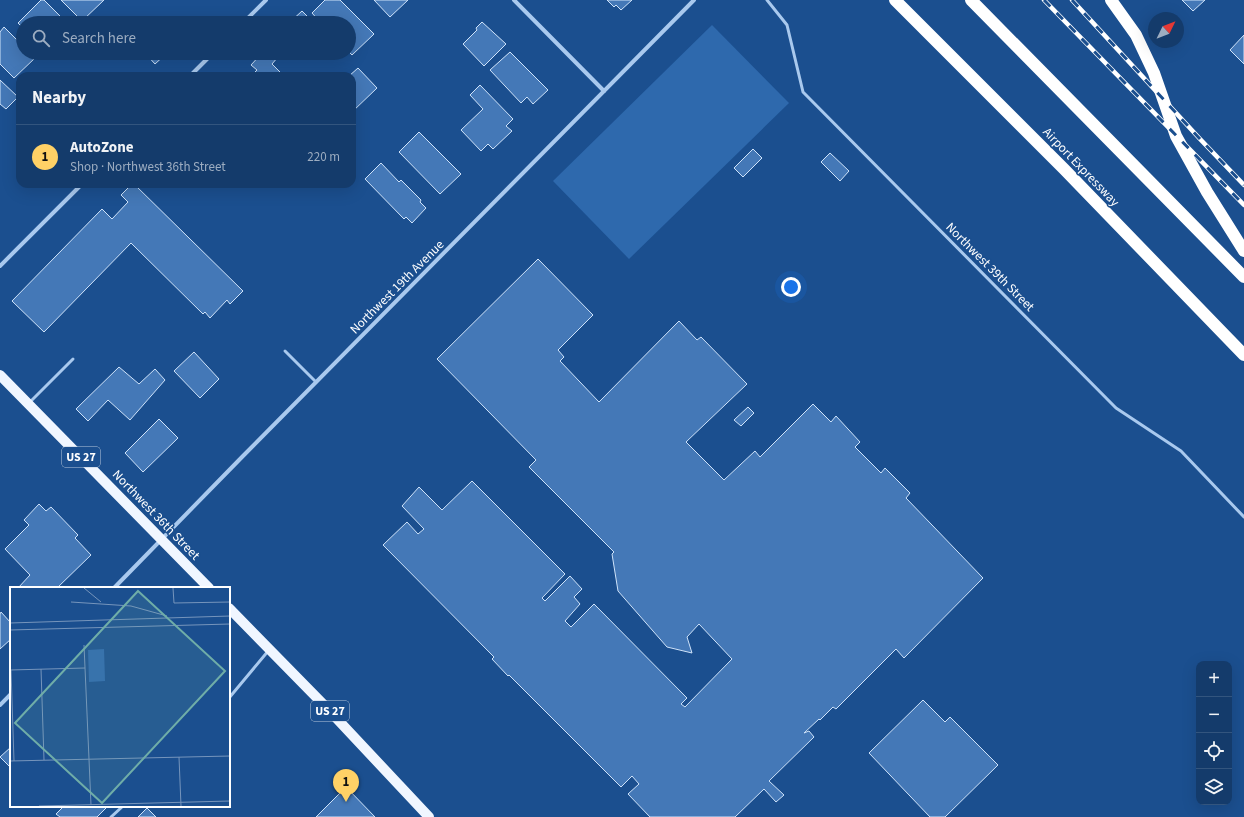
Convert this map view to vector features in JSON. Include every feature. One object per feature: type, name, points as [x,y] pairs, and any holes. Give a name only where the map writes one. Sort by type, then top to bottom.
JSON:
[{"type":"highway","name":"Airport Expressway","points":[[895,0],[1064,168],[1244,355]]},
{"type":"highway","points":[[971,0],[1244,277]]},
{"type":"highway","points":[[1111,0],[1136,35],[1154,73],[1176,136],[1207,192],[1244,251]]},
{"type":"main road","name":"Northwest 36th Street","points":[[0,375],[208,587]]},
{"type":"main road","name":"US 27","points":[[230,609],[270,649],[429,817]]},
{"type":"street","points":[[250,16],[266,0]]},
{"type":"street","points":[[514,0],[604,91]]},
{"type":"street","name":"Northwest 19th Avenue","points":[[115,587],[694,0]]},
{"type":"street","points":[[194,72],[206,60]]},
{"type":"street","points":[[0,266],[78,188]]},
{"type":"street","points":[[0,705],[10,695]]},
{"type":"lane","name":"Northwest 39th Street","points":[[767,0],[787,24],[803,92],[1116,408],[1182,451],[1244,516]]},
{"type":"lane","points":[[285,351],[316,382]]},
{"type":"lane","points":[[28,403],[73,359]]},
{"type":"lane","points":[[230,697],[270,649]]},
{"type":"lane","points":[[111,817],[122,807]]},
{"type":"shaded area","points":[[712,25],[789,103],[629,259],[553,181]]},
{"type":"building","points":[[41,0],[44,0],[60,16],[25,16]]},
{"type":"building","points":[[61,0],[104,0],[87,16],[77,16]]},
{"type":"building","points":[[325,0],[340,0],[356,16],[315,16],[312,13]]},
{"type":"building","points":[[374,0],[408,0],[390,17]]},
{"type":"building","points":[[607,0],[632,0],[621,10],[616,5],[614,7]]},
{"type":"building","points":[[1182,0],[1205,0],[1193,11]]},
{"type":"building","points":[[302,11],[307,16],[297,16]]},
{"type":"building","points":[[356,16],[374,34],[356,51]]},
{"type":"building","points":[[482,22],[506,44],[484,66],[463,44],[477,30],[476,28]]},
{"type":"building","points":[[4,27],[16,39],[16,60],[33,60],[20,72],[16,72],[16,76],[14,78],[0,64],[0,32]]},
{"type":"building","points":[[1244,35],[1244,64],[1230,50]]},
{"type":"building","points":[[510,52],[548,90],[533,104],[527,97],[521,103],[490,70]]},
{"type":"building","points":[[151,60],[159,60],[155,64]]},
{"type":"building","points":[[256,60],[275,60],[272,64],[280,72],[255,72],[257,70],[251,65]]},
{"type":"building","points":[[358,68],[377,88],[356,108],[356,72],[354,72]]},
{"type":"building","points":[[0,80],[16,95],[16,99],[6,109],[0,104]]},
{"type":"building","points":[[480,85],[513,119],[506,126],[512,131],[493,149],[488,144],[481,151],[461,130],[483,109],[470,95]]},
{"type":"building","points":[[419,132],[461,174],[440,194],[399,152]]},
{"type":"building","points":[[753,149],[762,158],[743,177],[734,168]]},
{"type":"building","points":[[830,153],[849,171],[840,181],[821,162]]},
{"type":"building","points":[[381,163],[399,182],[401,180],[421,200],[420,202],[426,208],[412,223],[406,217],[404,219],[365,179]]},
{"type":"building","points":[[128,188],[138,188],[243,291],[230,304],[227,300],[210,318],[205,312],[203,314],[131,243],[44,332],[12,301],[102,209],[112,219],[128,202],[121,195]]},
{"type":"building","points":[[538,259],[593,315],[558,350],[564,357],[560,361],[599,402],[679,321],[697,340],[701,337],[747,384],[686,442],[724,480],[755,451],[760,457],[813,404],[831,422],[836,416],[860,442],[855,447],[881,473],[885,468],[910,493],[906,498],[983,578],[904,658],[896,649],[836,709],[833,707],[804,733],[809,731],[814,737],[769,781],[784,795],[776,802],[764,789],[735,817],[650,817],[628,794],[639,784],[632,776],[621,787],[509,675],[508,676],[492,659],[494,657],[383,545],[407,522],[418,534],[424,529],[402,506],[419,487],[442,510],[472,481],[565,574],[542,598],[545,601],[570,576],[582,589],[574,597],[580,604],[565,621],[571,627],[594,604],[687,698],[681,704],[685,707],[732,659],[699,624],[687,637],[692,653],[667,647],[618,591],[612,554],[614,552],[529,467],[536,460],[437,359]]},
{"type":"building","points":[[194,352],[219,379],[200,398],[174,371]]},
{"type":"building","points":[[119,367],[139,384],[155,369],[165,380],[130,420],[108,400],[88,421],[76,409]]},
{"type":"building","points":[[748,407],[754,413],[741,426],[734,420]]},
{"type":"building","points":[[159,419],[178,438],[143,472],[125,453]]},
{"type":"building","points":[[39,504],[46,511],[51,507],[78,535],[75,538],[91,555],[58,587],[19,587],[30,575],[5,549],[29,525],[24,520]]},
{"type":"building","points":[[1,612],[10,622],[10,640],[0,649]]},
{"type":"building","points":[[923,700],[945,722],[950,717],[998,765],[945,817],[930,817],[869,753]]},
{"type":"building","points":[[10,748],[10,767],[0,757]]},
{"type":"building","points":[[346,787],[375,817],[316,817]]},
{"type":"building","points":[[63,807],[107,807],[97,817],[60,817],[56,814]]},
{"type":"building","points":[[147,808],[156,817],[138,817]]},
{"type":"railway","points":[[1044,0],[1244,205]]},
{"type":"railway","points":[[1072,0],[1244,185]]},
{"type":"place","name":"AutoZone","points":[[346,802]]}]
